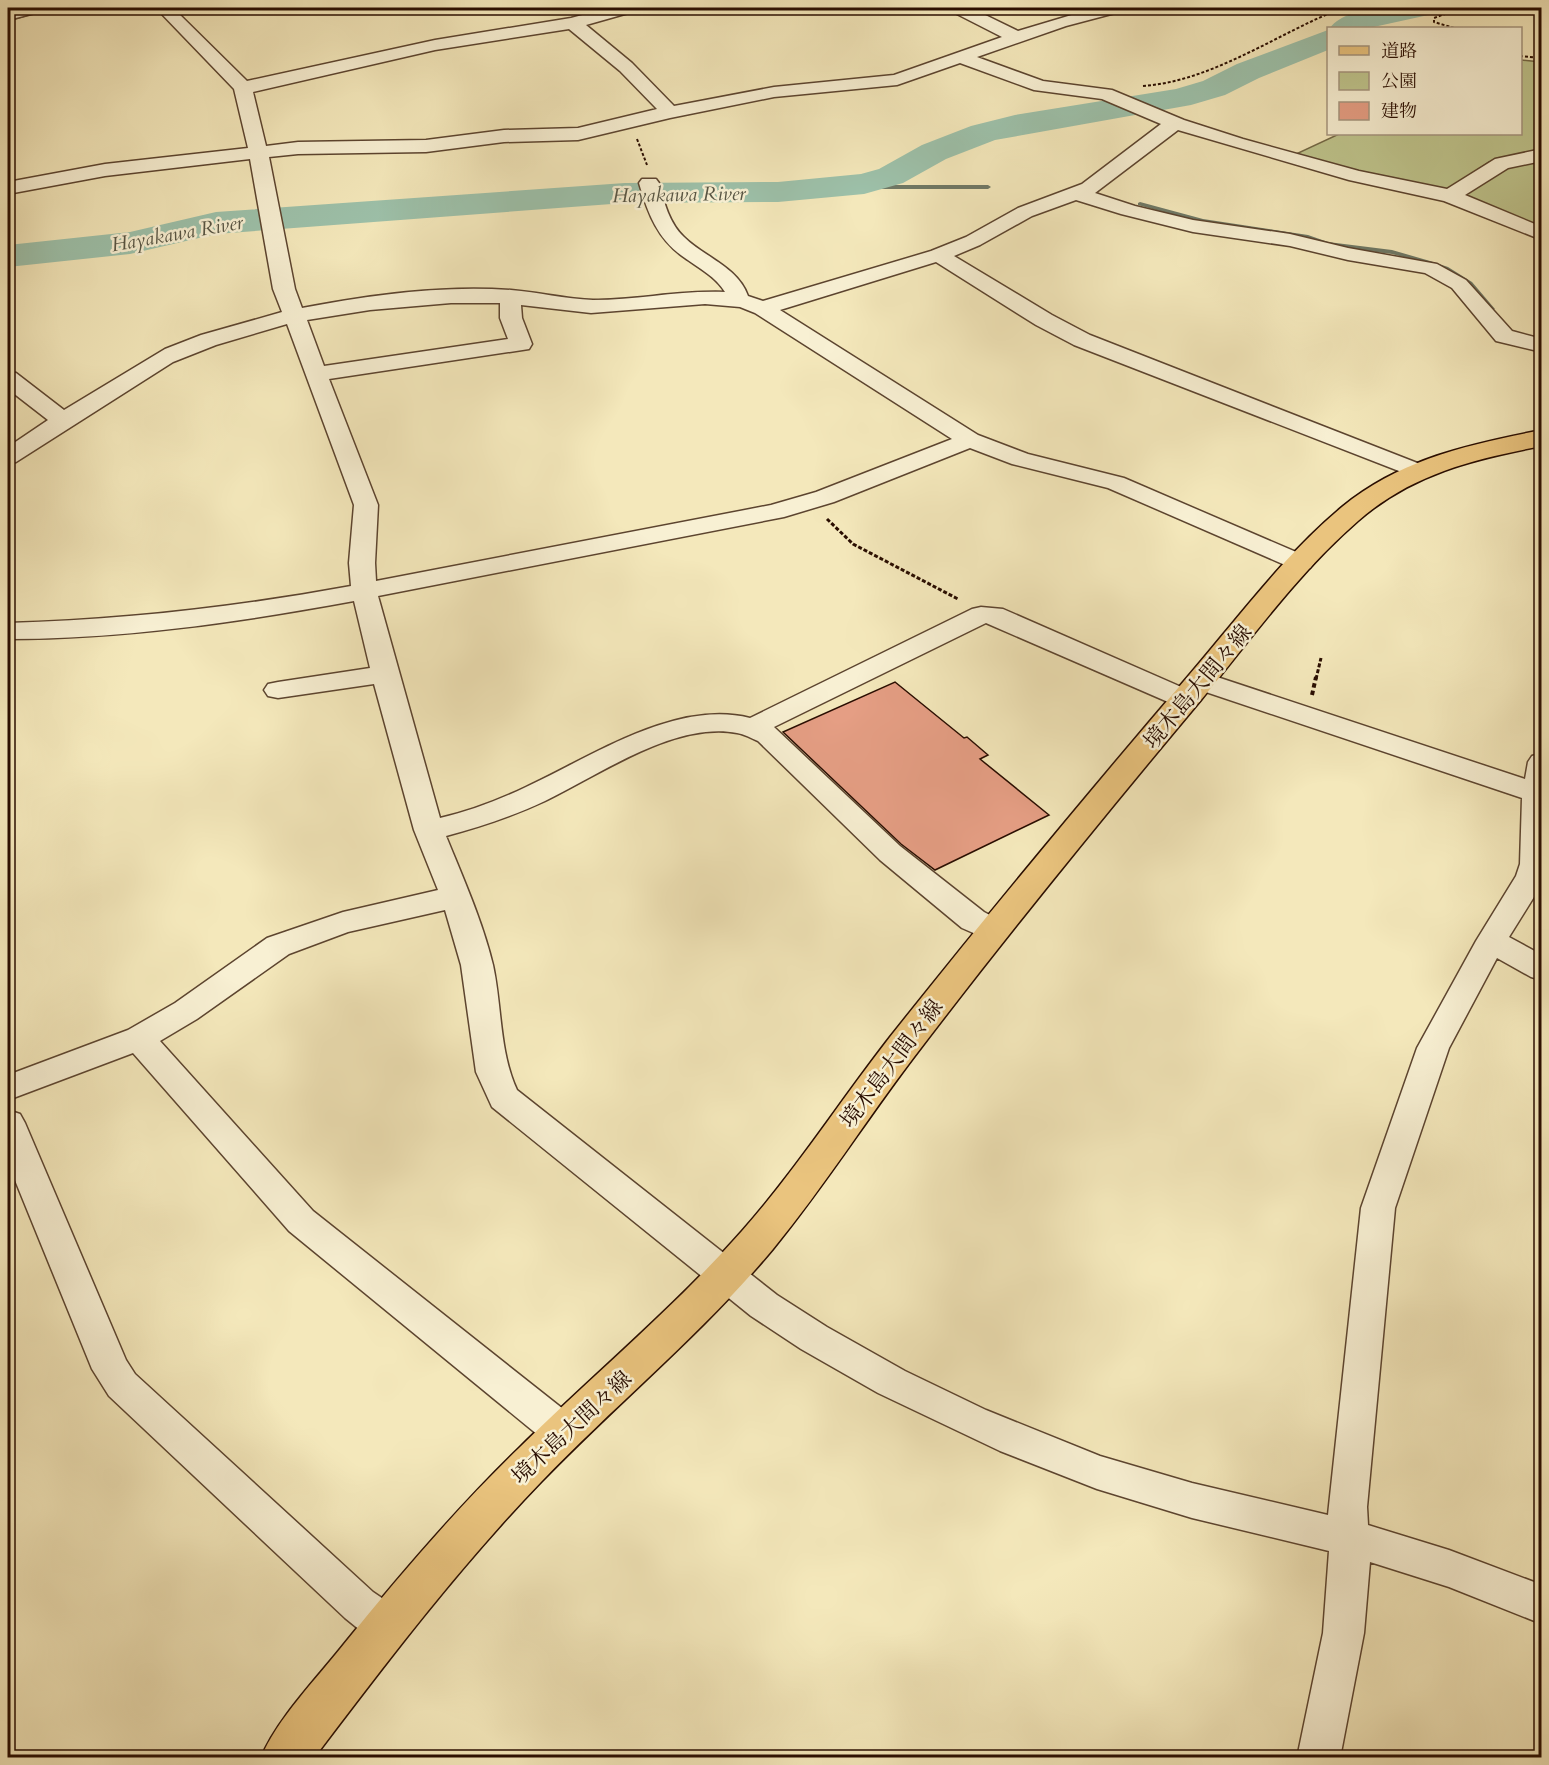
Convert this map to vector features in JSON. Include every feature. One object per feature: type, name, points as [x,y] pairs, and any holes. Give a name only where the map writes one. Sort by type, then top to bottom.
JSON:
[{"type":"main road","name":"境木島大間々線","points":[[284,1758],[386,1625],[457,1539],[563,1432],[647,1356],[726,1276],[763,1233],[897,1054],[994,931],[1301,563],[1376,493],[1417,471],[1476,452],[1542,438]]},
{"type":"street","points":[[8,15],[33,8]]},
{"type":"street","points":[[164,8],[242,87],[258,151],[284,289],[366,505],[362,563],[364,591],[429,830],[456,897],[477,965],[492,1072],[504,1098],[773,1312],[854,1362],[968,1419],[1027,1445],[1101,1473],[1179,1497],[1417,1556],[1486,1581],[1542,1605]]},
{"type":"street","points":[[242,87],[257,86],[435,45],[573,23],[626,8]]},
{"type":"street","points":[[959,8],[1016,37]]},
{"type":"street","points":[[8,188],[105,170],[258,151],[323,146],[426,146],[504,136],[578,134],[670,112],[774,92],[897,80],[1060,22],[1113,8]]},
{"type":"street","points":[[573,23],[626,68],[670,112]]},
{"type":"street","points":[[962,58],[1040,86],[1090,91],[1113,96],[1177,124],[1356,176],[1450,196],[1542,234]]},
{"type":"street","points":[[763,308],[938,255],[973,240],[1025,212],[1098,183],[1169,127],[1177,124]]},
{"type":"street","points":[[1450,196],[1502,163],[1542,155]]},
{"type":"street","points":[[649,183],[658,216],[678,243],[735,288],[738,299]]},
{"type":"street","points":[[1076,193],[1128,210],[1193,226],[1280,238],[1348,254],[1430,267],[1459,284],[1504,336],[1542,346]]},
{"type":"street","points":[[938,255],[1044,320],[1090,343],[1417,471]]},
{"type":"street","points":[[8,457],[62,420],[173,354],[242,329],[293,315],[390,302],[477,296],[510,296],[606,306]]},
{"type":"street","points":[[317,374],[521,344],[514,325],[510,296]]},
{"type":"street","points":[[514,325],[606,306],[711,296],[738,299],[763,308],[970,440],[999,453],[1116,483],[1301,563]]},
{"type":"street","points":[[8,378],[62,420]]},
{"type":"street","points":[[8,631],[145,624],[364,591],[776,512],[806,503],[970,440]]},
{"type":"street","points":[[756,727],[764,721],[981,615],[994,615],[1193,690],[1306,716],[1537,793]]},
{"type":"street","points":[[278,690],[385,674]]},
{"type":"street","points":[[429,830],[493,812],[675,729],[719,722],[756,727],[768,735],[890,853],[973,920],[994,931]]},
{"type":"street","points":[[1318,1758],[1337,1678],[1351,1569],[1351,1538],[1347,1507],[1378,1208],[1434,1048],[1491,941],[1531,877],[1535,864],[1537,793],[1542,762]]},
{"type":"street","points":[[8,1088],[139,1038],[186,1011],[278,946],[294,939],[341,923],[456,897]]},
{"type":"street","points":[[1491,941],[1542,969]]},
{"type":"street","points":[[139,1038],[301,1221],[563,1432]]},
{"type":"street","points":[[8,1123],[111,1369],[122,1384],[359,1605],[386,1625]]},
{"type":"path","points":[[1136,87],[1158,85],[1193,75],[1260,48],[1317,18],[1342,8]]},
{"type":"path","points":[[1451,27],[1434,22],[1434,18],[1461,8]]},
{"type":"path","points":[[1532,8],[1542,11]]},
{"type":"path","points":[[1522,56],[1542,58]]},
{"type":"path","points":[[623,123],[637,139],[646,158],[649,183]]},
{"type":"path","points":[[806,503],[834,524],[853,544],[968,605],[981,615]]},
{"type":"path","points":[[1306,716],[1321,658]]},
{"type":"green space","points":[[1522,60],[1541,62],[1541,149],[1489,162],[1446,191],[1404,184],[1296,154],[1337,135],[1522,135]]},
{"type":"green space","points":[[1541,160],[1541,228],[1464,195],[1505,166]]},
{"type":"building","points":[[895,682],[988,755],[980,759],[1049,815],[935,870],[901,844],[783,732]]},
{"type":"waterway","points":[[8,21],[52,8]]},
{"type":"waterway","name":"Hayakawa River","points":[[1347,27],[1365,19],[1423,8]]},
{"type":"waterway","name":"Hayakawa River","points":[[8,256],[130,243],[216,223],[625,193],[778,192],[864,184],[891,176],[934,152],[983,133],[1015,125],[1180,98],[1214,88],[1248,71],[1291,56],[1327,39]]},
{"type":"waterway","points":[[864,184],[879,187],[988,187]]},
{"type":"waterway","points":[[1140,204],[1203,221],[1308,237],[1327,244],[1392,252],[1428,262],[1446,268],[1470,283],[1492,309]]}]
